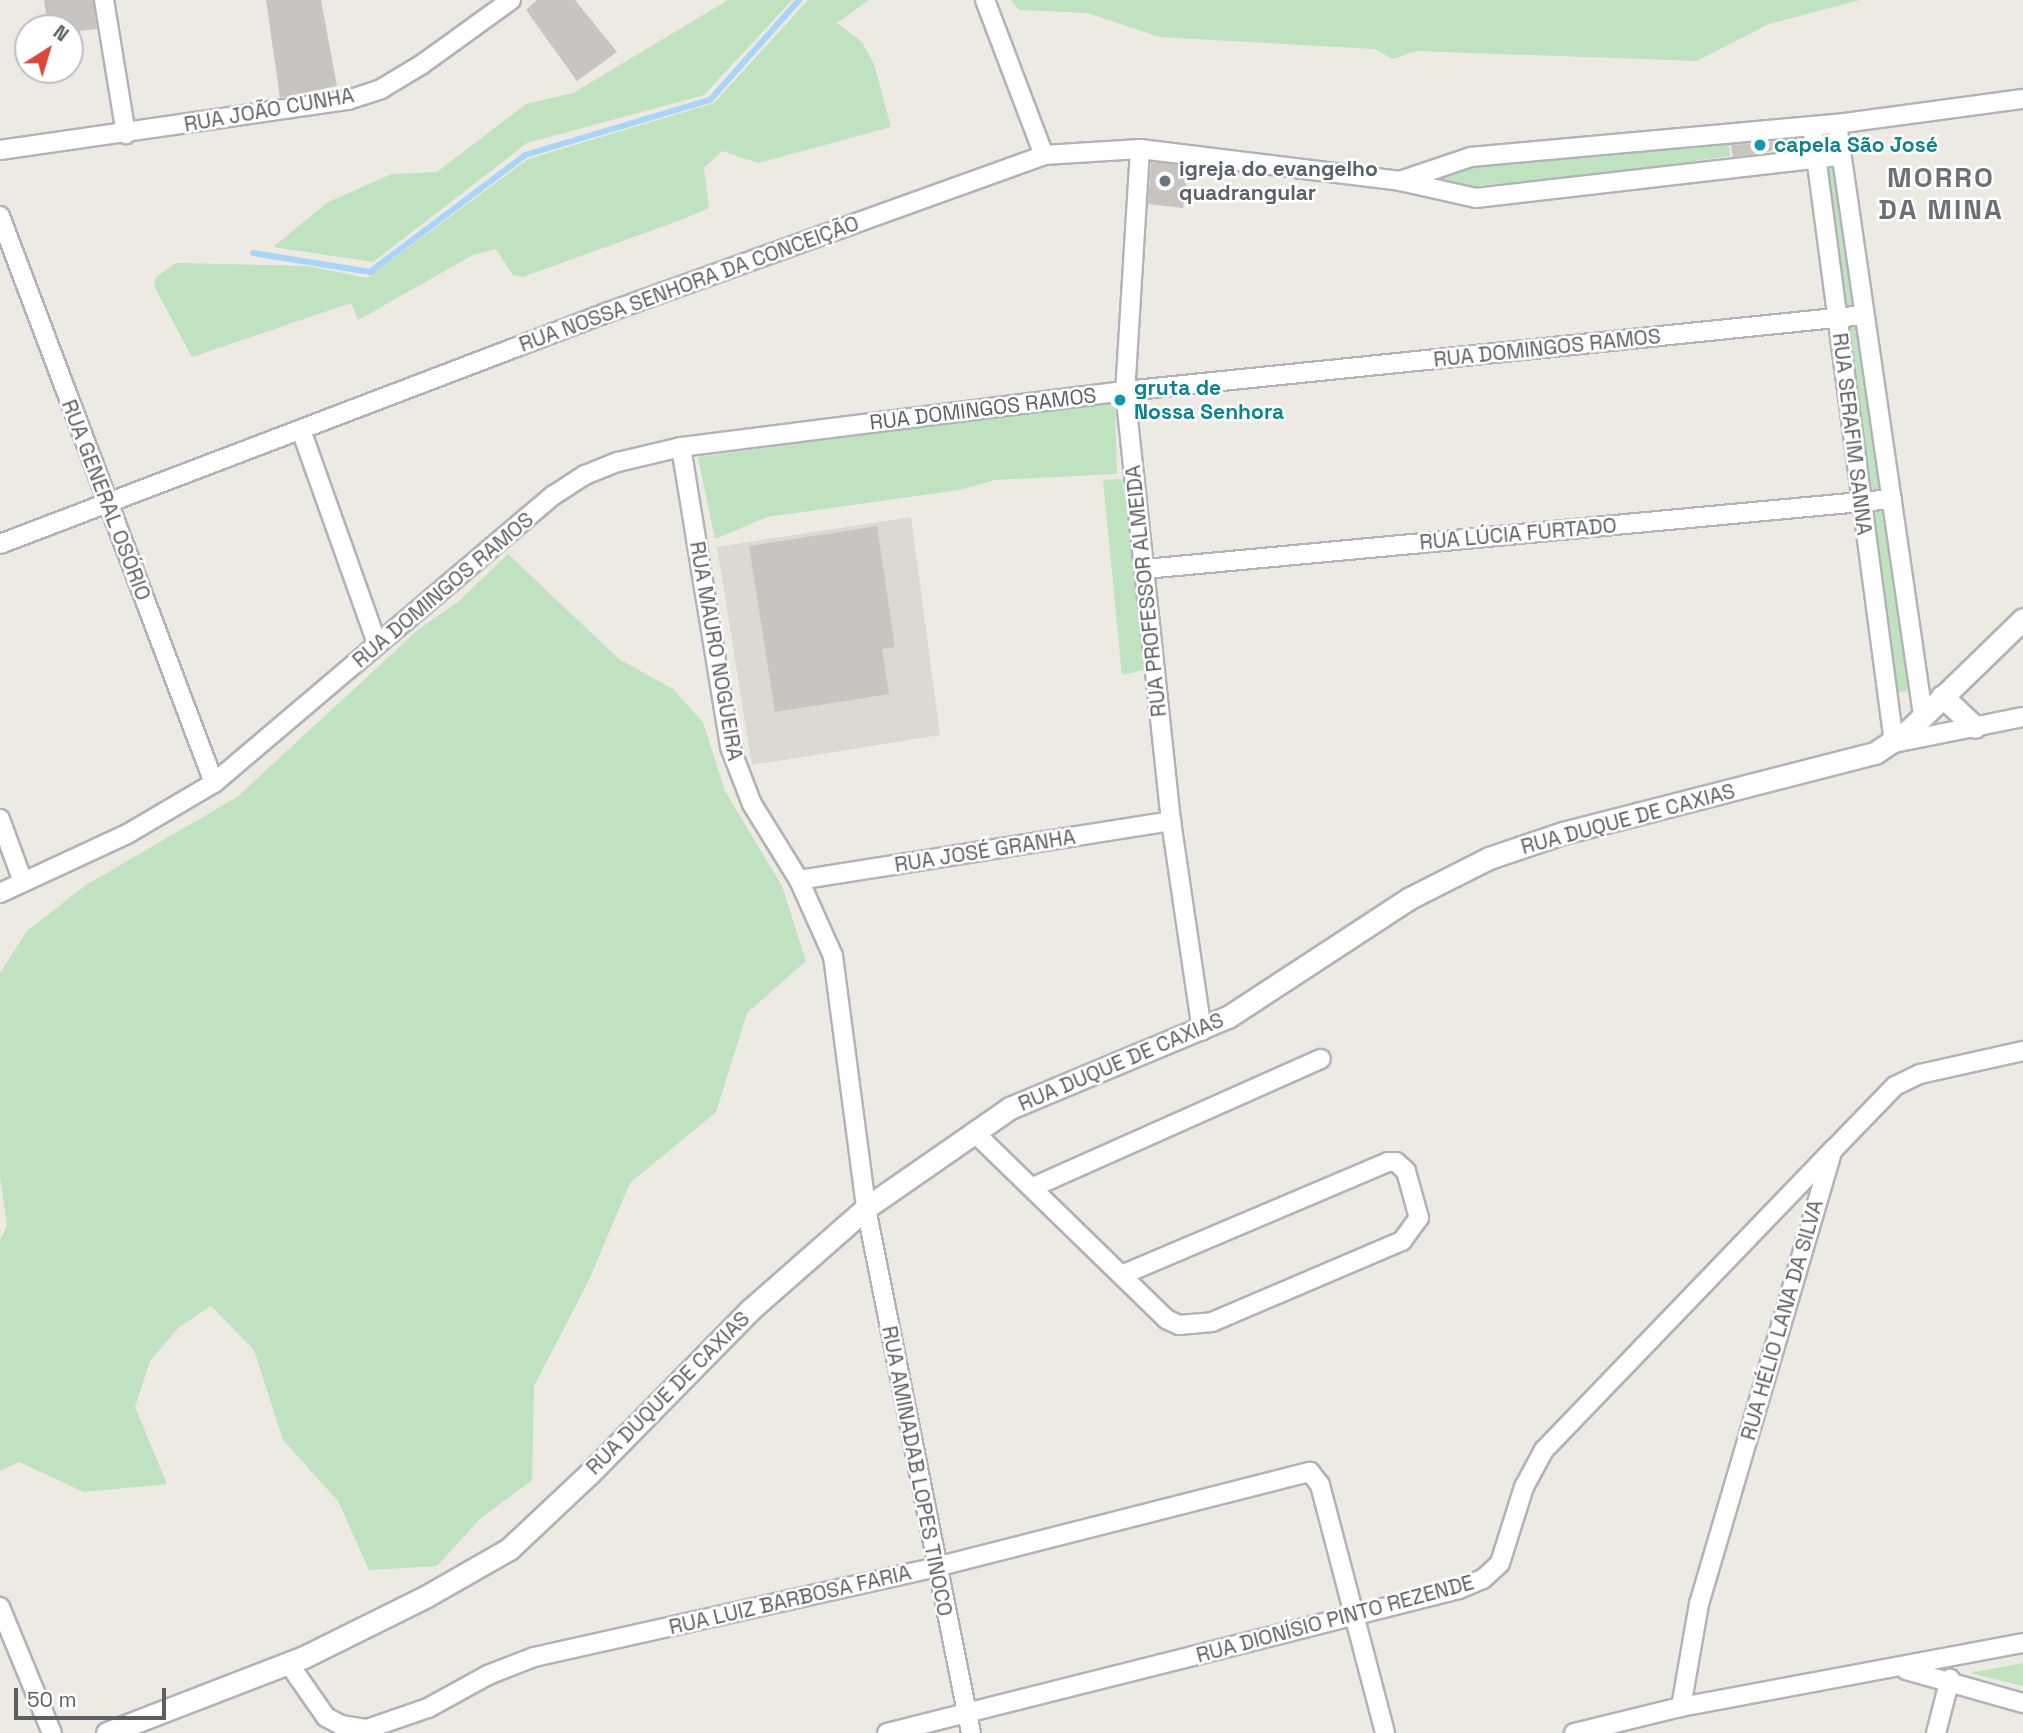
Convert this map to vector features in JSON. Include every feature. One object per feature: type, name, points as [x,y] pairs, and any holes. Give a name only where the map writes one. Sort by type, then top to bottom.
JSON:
[{"type":"street","points":[[104,0],[126,134]]},
{"type":"street","name":"RUA JOÃO CUNHA","points":[[0,150],[348,100],[381,89],[510,0]]},
{"type":"street","points":[[985,0],[1044,155]]},
{"type":"street","name":"RUA NOSSA SENHORA DA CONCEIÇÃO","points":[[1400,181],[1471,158],[1837,124],[2023,99]]},
{"type":"street","name":"RUA SERAFIM SANNA","points":[[1837,124],[1923,715]]},
{"type":"street","name":"RUA SERAFIM SANNA","points":[[1812,126],[1859,502],[1894,743]]},
{"type":"street","name":"RUA NOSSA SENHORA DA CONCEIÇÃO","points":[[0,544],[606,313],[1044,155],[1140,149],[1400,181],[1476,198],[1841,156]]},
{"type":"street","name":"RUA PROFESSOR ALMEIDA","points":[[1140,149],[1125,391],[1171,821],[1202,1031]]},
{"type":"street","name":"RUA GENERAL OSÓRIO","points":[[0,216],[106,503],[215,783]]},
{"type":"street","name":"RUA DOMINGOS RAMOS","points":[[0,893],[128,833],[215,783],[574,482],[618,462],[681,447],[1125,391],[1864,315]]},
{"type":"street","points":[[301,430],[377,645]]},
{"type":"street","name":"RUA MAURO NOGUEIRA","points":[[681,447],[730,747],[752,804],[799,880],[833,956],[866,1208]]},
{"type":"street","name":"RUA LÚCIA FURTADO","points":[[1144,569],[1892,499]]},
{"type":"street","name":"RUA DUQUE DE CAXIAS","points":[[107,1733],[289,1664],[425,1597],[509,1549],[589,1474],[713,1344],[866,1208],[974,1132],[1045,1090],[1202,1031],[1408,899],[1489,858],[1563,833],[1860,759],[1894,743],[2023,619]]},
{"type":"street","points":[[1942,696],[1975,727]]},
{"type":"street","points":[[1894,743],[2023,717]]},
{"type":"street","points":[[0,819],[23,882]]},
{"type":"street","name":"RUA JOSÉ GRANHA","points":[[799,880],[1171,821]]},
{"type":"street","name":"RUA HÉLIO LANA DA SILVA","points":[[1681,1707],[1699,1604],[1833,1150],[1895,1086],[1920,1074],[2023,1051]]},
{"type":"street","points":[[1033,1187],[1321,1059]]},
{"type":"street","points":[[974,1132],[1124,1274],[1166,1319],[1194,1326],[1402,1241],[1419,1218],[1406,1171],[1402,1165],[1388,1162],[1124,1274]]},
{"type":"street","name":"RUA DIONÍSIO PINTO REZENDE","points":[[887,1733],[968,1724],[1352,1616],[1459,1589],[1483,1579],[1500,1563],[1524,1487],[1544,1450],[1833,1150]]},
{"type":"street","name":"RUA AMINADAB LOPES TINOCO","points":[[866,1208],[968,1724]]},
{"type":"street","name":"RUA LUIZ BARBOSA FARIA","points":[[289,1664],[326,1717],[367,1729],[428,1708],[507,1666],[534,1657],[936,1567],[1301,1471],[1310,1472],[1320,1485],[1352,1616]]},
{"type":"street","points":[[0,1607],[52,1733]]},
{"type":"street","points":[[1352,1616],[1385,1733]]},
{"type":"street","points":[[1574,1733],[1681,1707],[2023,1643]]},
{"type":"street","points":[[1899,1668],[1950,1679],[2023,1703]]},
{"type":"street","points":[[1936,1733],[1950,1679]]},
{"type":"shaded area","points":[[911,517],[940,735],[752,765],[717,547]]},
{"type":"green space","points":[[728,0],[792,0],[704,95],[527,143],[373,262],[273,247],[328,202],[392,174],[437,172],[526,104],[573,93]]},
{"type":"green space","points":[[808,0],[869,0],[837,23],[862,42],[874,64],[891,127],[758,163],[722,151],[704,168],[709,208],[686,218],[523,277],[513,275],[496,249],[473,255],[358,320],[351,303],[192,357],[154,286],[156,277],[176,263],[308,266],[367,278],[528,159],[714,103]]},
{"type":"green space","points":[[1011,0],[1860,0],[1769,24],[1697,61],[1416,51],[1393,59],[1375,49],[1160,37],[1088,13],[1019,10]]},
{"type":"green space","points":[[1728,137],[1730,156],[1624,171],[1456,188],[1418,178],[1466,163]]},
{"type":"green space","points":[[1839,159],[1860,312],[1840,314],[1820,163]]},
{"type":"green space","points":[[1861,320],[1887,495],[1863,497],[1842,322]]},
{"type":"green space","points":[[1115,401],[1117,474],[995,480],[959,490],[767,517],[715,539],[698,457]]},
{"type":"green space","points":[[1121,479],[1130,517],[1148,669],[1122,675],[1103,480]]},
{"type":"green space","points":[[1888,504],[1915,690],[1890,693],[1865,506]]},
{"type":"green space","points":[[508,554],[619,659],[673,689],[703,722],[725,791],[782,886],[806,961],[747,1013],[716,1112],[630,1183],[588,1282],[534,1386],[532,1480],[481,1518],[437,1566],[369,1570],[338,1501],[283,1440],[254,1350],[211,1306],[178,1328],[150,1361],[135,1407],[167,1484],[84,1492],[19,1462],[0,1471],[0,1240],[7,1226],[0,1176],[0,973],[27,931],[86,885],[237,797],[419,629],[459,601]]},
{"type":"green space","points":[[2023,1663],[2023,1686],[1970,1673]]},
{"type":"building","points":[[44,0],[93,0],[97,29],[84,30],[84,14],[46,14]]},
{"type":"building","points":[[266,0],[321,0],[337,86],[280,98]]},
{"type":"building","points":[[537,0],[575,0],[617,52],[577,81],[526,10]]},
{"type":"building","points":[[1802,139],[1765,153],[1733,157],[1731,145]]},
{"type":"building","name":"igreja do evangelho quadrangular","points":[[1151,162],[1189,166],[1183,208],[1148,204]]},
{"type":"building","points":[[877,526],[895,647],[882,649],[889,694],[775,712],[749,546]]},
{"type":"waterway","points":[[253,253],[370,272],[525,155],[710,100],[799,0]]},
{"type":"place","name":"capela São José","points":[[1760,145]]},
{"type":"place","name":"igreja do evangelho quadrangular","points":[[1165,181]]},
{"type":"place","name":"gruta de Nossa Senhora","points":[[1120,400]]},
{"type":"district","name":"MORRO DA MINA","points":[[1941,193]]}]
